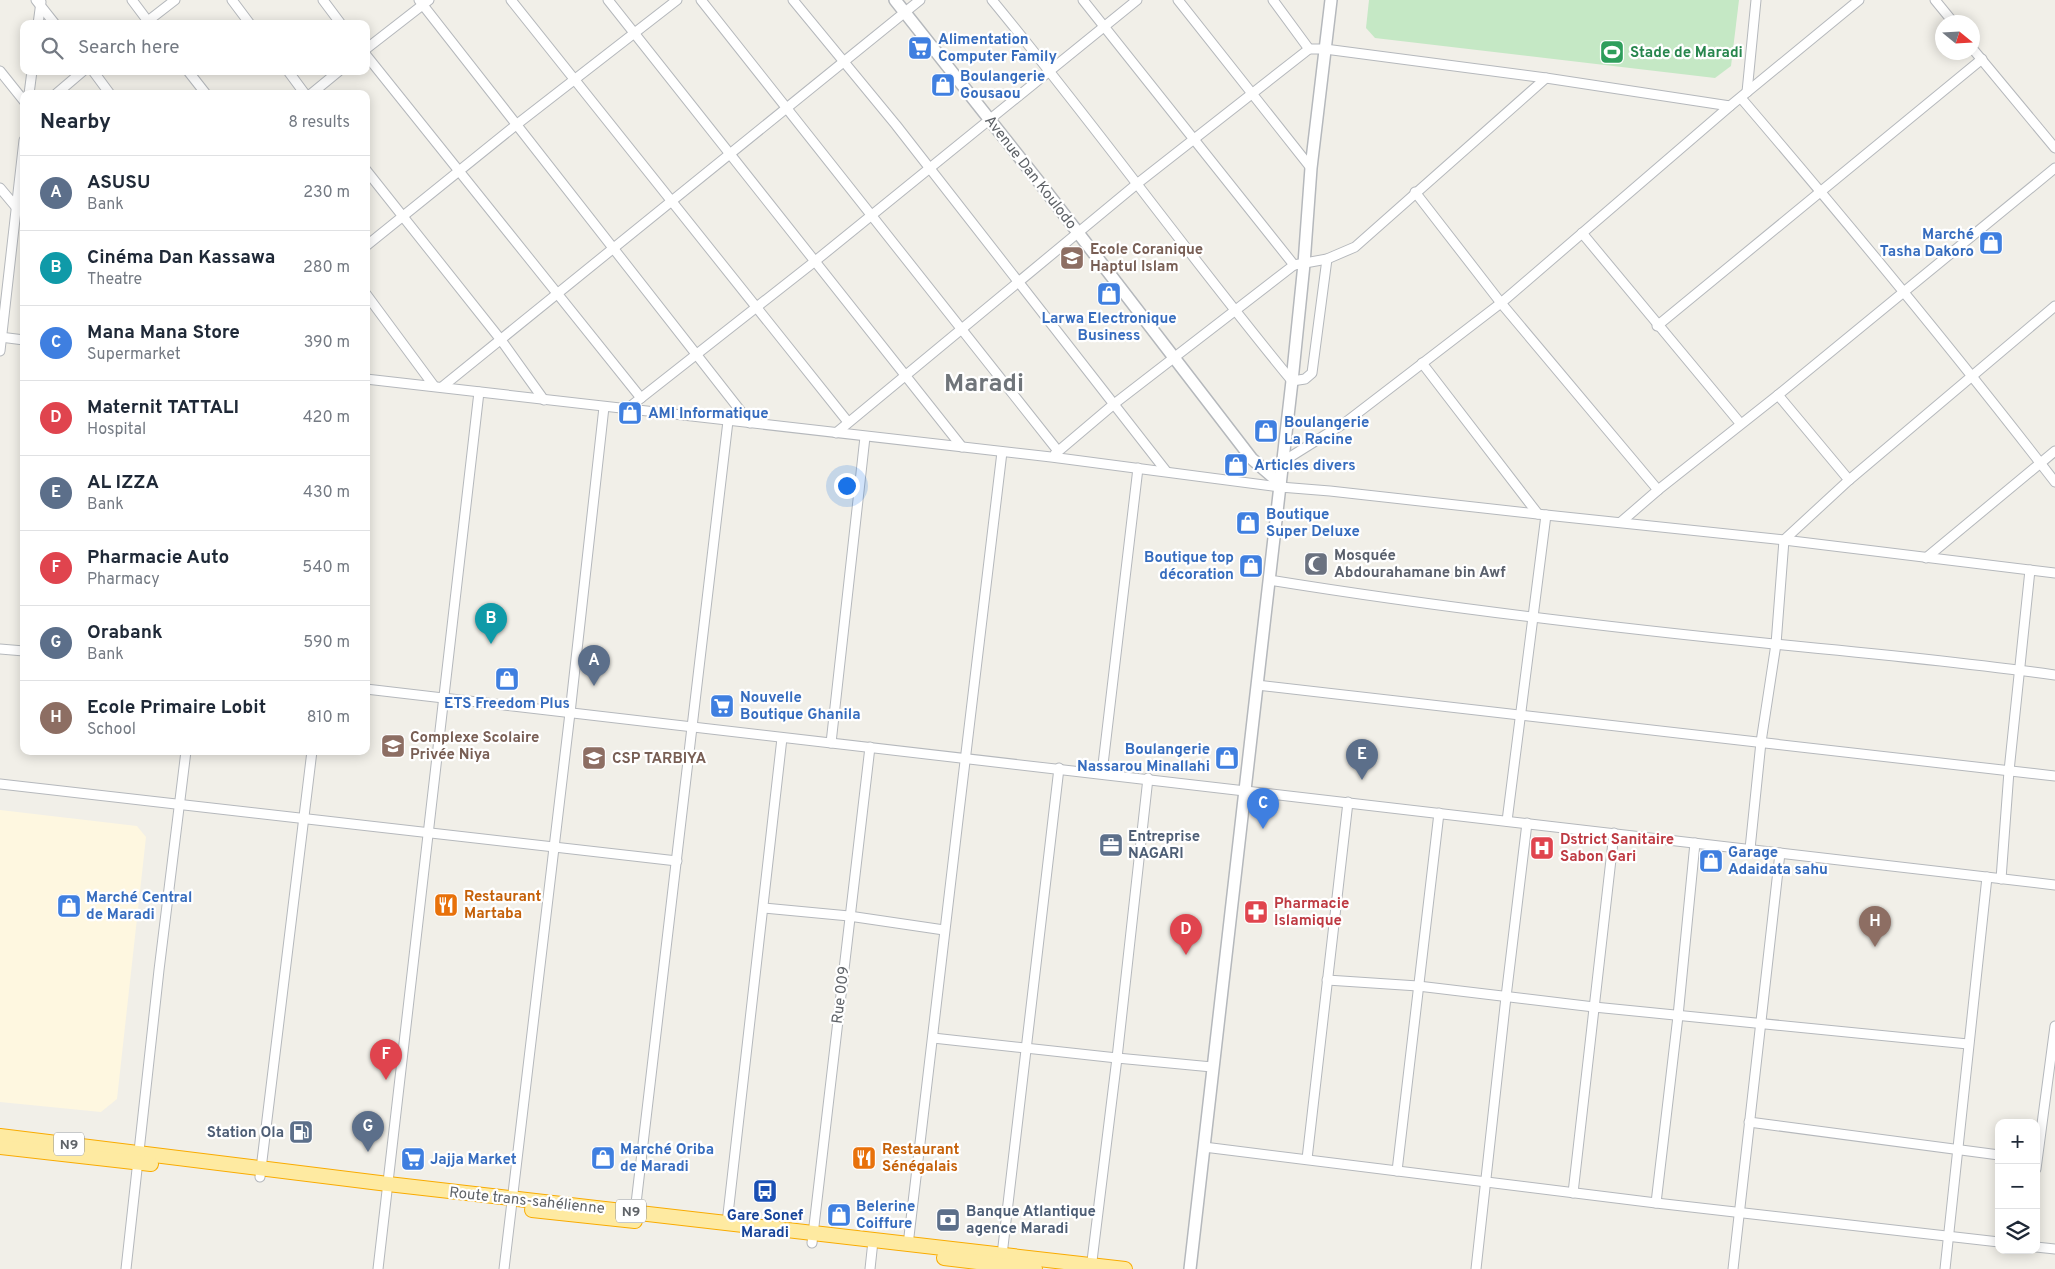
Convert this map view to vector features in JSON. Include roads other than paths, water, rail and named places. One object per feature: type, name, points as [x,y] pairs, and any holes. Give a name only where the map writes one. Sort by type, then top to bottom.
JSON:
[{"type":"highway","name":"N9","points":[[0,1136],[141,1159]]},
{"type":"highway","name":"N9","points":[[0,1147],[141,1159]]},
{"type":"highway","name":"Route trans-sahélienne","points":[[141,1159],[511,1203],[634,1221],[812,1238]]},
{"type":"highway","name":"Route trans-sahélienne","points":[[511,1203],[635,1212],[1035,1269]]},
{"type":"highway","name":"Route trans-sahélienne","points":[[873,1246],[908,1245],[1091,1267],[1125,1269]]},
{"type":"street","points":[[132,0],[146,20]]},
{"type":"street","points":[[152,20],[175,0]]},
{"type":"street","points":[[232,0],[247,20]]},
{"type":"street","points":[[322,0],[338,20]]},
{"type":"street","points":[[511,0],[848,422]]},
{"type":"street","points":[[608,0],[962,447]]},
{"type":"street","points":[[370,243],[516,125],[677,0]]},
{"type":"street","points":[[700,0],[962,329],[1054,454]]},
{"type":"street","points":[[794,0],[929,167],[1166,471]]},
{"type":"street","name":"Avenue Dan Koulodo","points":[[894,0],[1078,232],[1252,459],[1280,485]]},
{"type":"street","points":[[438,387],[500,340],[613,247],[731,155],[920,0]]},
{"type":"street","points":[[992,0],[1138,183],[1234,311],[1292,381]]},
{"type":"street","points":[[1083,0],[1194,139],[1299,264]]},
{"type":"street","points":[[627,409],[872,216],[929,167],[990,120],[1137,0]]},
{"type":"street","points":[[1178,0],[1311,168]]},
{"type":"street","points":[[1273,0],[1309,49]]},
{"type":"street","points":[[1190,1269],[1292,381],[1299,264],[1331,0]]},
{"type":"street","points":[[1756,0],[1744,95],[1972,376],[2055,482]]},
{"type":"street","points":[[1282,462],[1346,422],[1501,303],[1730,106],[1859,0]]},
{"type":"street","points":[[1935,0],[1947,15]]},
{"type":"street","points":[[38,20],[39,2]]},
{"type":"street","points":[[39,2],[52,20]]},
{"type":"street","points":[[370,46],[424,2],[516,125],[750,423]]},
{"type":"street","points":[[836,433],[905,377],[1018,280],[1309,49],[1325,49],[1546,78],[1730,106]]},
{"type":"street","points":[[1657,326],[1982,59],[2055,148]]},
{"type":"street","points":[[370,60],[641,398]]},
{"type":"street","points":[[0,71],[20,96]]},
{"type":"street","points":[[30,90],[31,75]]},
{"type":"street","points":[[61,90],[79,75]]},
{"type":"street","points":[[95,75],[107,90]]},
{"type":"street","points":[[191,75],[203,90]]},
{"type":"street","points":[[291,75],[302,90]]},
{"type":"street","points":[[316,90],[334,75]]},
{"type":"street","points":[[1054,454],[1114,404],[1234,311],[1299,264],[1327,259],[1355,247],[1546,78]]},
{"type":"street","points":[[1622,522],[1658,490],[1740,423],[1778,395],[2055,168]]},
{"type":"street","points":[[0,351],[20,174]]},
{"type":"street","points":[[370,175],[500,340],[544,400]]},
{"type":"street","points":[[0,188],[16,207]]},
{"type":"street","points":[[1415,192],[1501,303],[1658,490]]},
{"type":"street","points":[[1582,233],[1657,326],[1740,423]]},
{"type":"street","points":[[1292,381],[1305,379],[1312,373],[1327,259]]},
{"type":"street","points":[[370,299],[438,387]]},
{"type":"street","points":[[1750,849],[1761,742],[1776,644],[1784,540],[1849,480],[2055,306]]},
{"type":"street","points":[[1,337],[20,339]]},
{"type":"street","points":[[1422,363],[1542,515],[1534,618],[1507,820]]},
{"type":"street","points":[[370,379],[1002,452],[1054,454],[1138,468],[1330,491],[1784,540],[2055,573]]},
{"type":"street","points":[[378,1269],[479,392]]},
{"type":"street","points":[[1778,395],[1849,480]]},
{"type":"street","points":[[504,1269],[604,407]]},
{"type":"street","points":[[635,1212],[728,421]]},
{"type":"street","points":[[830,743],[865,437]]},
{"type":"street","points":[[908,1245],[1002,452]]},
{"type":"street","points":[[1926,558],[2055,452]]},
{"type":"street","points":[[1102,773],[1138,468]]},
{"type":"street","points":[[2001,879],[2009,771],[2030,570]]},
{"type":"street","points":[[1269,580],[1368,596],[1534,618],[2055,675]]},
{"type":"street","points":[[0,649],[20,651]]},
{"type":"street","points":[[1257,685],[2055,776]]},
{"type":"street","points":[[370,689],[693,726],[782,738],[1148,778],[2055,885]]},
{"type":"street","points":[[727,1224],[782,738]]},
{"type":"street","name":"Rue 009","points":[[812,1238],[870,747]]},
{"type":"street","points":[[126,1269],[141,1159],[185,755]]},
{"type":"street","points":[[261,1172],[312,755]]},
{"type":"street","points":[[1002,1255],[1059,768]]},
{"type":"street","points":[[1091,1267],[1117,1058],[1148,778]]},
{"type":"street","points":[[0,784],[677,861]]},
{"type":"street","points":[[1307,1159],[1348,802]]},
{"type":"street","points":[[1397,1171],[1440,813]]},
{"type":"street","points":[[1476,1269],[1527,823]]},
{"type":"street","points":[[1572,1193],[1614,833]]},
{"type":"street","points":[[1656,1203],[1678,1016],[1695,843]]},
{"type":"street","points":[[1733,1269],[1780,853]]},
{"type":"street","points":[[1945,1269],[1987,877]]},
{"type":"street","points":[[764,908],[849,916],[944,930]]},
{"type":"street","points":[[1327,980],[1418,986],[1678,1016],[1968,1044]]},
{"type":"street","points":[[2040,1143],[2053,1056],[2055,1026]]},
{"type":"street","points":[[933,1038],[1212,1067]]},
{"type":"street","points":[[1749,1122],[1995,1155]]},
{"type":"street","points":[[1204,1147],[1572,1193],[1995,1241]]},
{"type":"street","points":[[870,1269],[873,1246]]},
{"type":"street","points":[[2040,1247],[2055,1249]]},
{"type":"place","name":"Alimentation Computer Family","points":[[920,48]]},
{"type":"place","name":"Stade de Maradi","points":[[1612,52]]},
{"type":"place","name":"Boulangerie Gousaou","points":[[943,85]]},
{"type":"place","name":"Marché Tasha Dakoro","points":[[1991,243]]},
{"type":"place","name":"Ecole Coranique Haptul Islam","points":[[1072,258]]},
{"type":"place","name":"Larwa Electronique Business","points":[[1109,294]]},
{"type":"place","name":"AMI Informatique","points":[[630,413]]},
{"type":"place","name":"Boulangerie La Racine","points":[[1266,431]]},
{"type":"place","name":"Articles divers","points":[[1236,465]]},
{"type":"place","name":"Boutique Super Deluxe","points":[[1248,523]]},
{"type":"place","name":"Mosquée Abdourahamane bin Awf","points":[[1316,564]]},
{"type":"place","name":"Boutique top décoration","points":[[1251,566]]},
{"type":"place","name":"Cinéma Dan Kassawa","points":[[491,644]]},
{"type":"place","name":"ETS Freedom Plus","points":[[507,679]]},
{"type":"place","name":"ASUSU","points":[[594,686]]},
{"type":"place","name":"Nouvelle Boutique Ghanila","points":[[722,706]]},
{"type":"place","name":"Complexe Scolaire Privée Niya","points":[[393,746]]},
{"type":"place","name":"CSP TARBIYA","points":[[594,758]]},
{"type":"place","name":"Boulangerie Nassarou Minallahi","points":[[1227,758]]},
{"type":"place","name":"AL IZZA","points":[[1362,780]]},
{"type":"place","name":"Mana Mana Store","points":[[1263,829]]},
{"type":"place","name":"Entreprise NAGARI","points":[[1111,845]]},
{"type":"place","name":"Dstrict Sanitaire Sabon Gari","points":[[1542,848]]},
{"type":"place","name":"Garage Adaidata sahu","points":[[1711,861]]},
{"type":"place","name":"Restaurant Martaba","points":[[446,905]]},
{"type":"place","name":"Marché Central de Maradi","points":[[69,906]]},
{"type":"place","name":"Pharmacie Islamique","points":[[1256,912]]},
{"type":"place","name":"Ecole Primaire Lobit","points":[[1875,947]]},
{"type":"place","name":"Maternit TATTALI","points":[[1186,955]]},
{"type":"place","name":"Pharmacie Auto","points":[[386,1080]]},
{"type":"place","name":"Station Ola","points":[[301,1132]]},
{"type":"place","name":"Orabank","points":[[368,1152]]},
{"type":"place","name":"Marché Oriba de Maradi","points":[[603,1158]]},
{"type":"place","name":"Restaurant Sénégalais","points":[[864,1158]]},
{"type":"place","name":"Jajja Market","points":[[413,1159]]},
{"type":"place","name":"Gare Sonef Maradi","points":[[765,1191]]},
{"type":"place","name":"Belerine Coiffure","points":[[839,1215]]},
{"type":"place","name":"Banque Atlantique agence Maradi","points":[[948,1220]]},
{"type":"district","name":"Maradi","points":[[984,382]]}]
